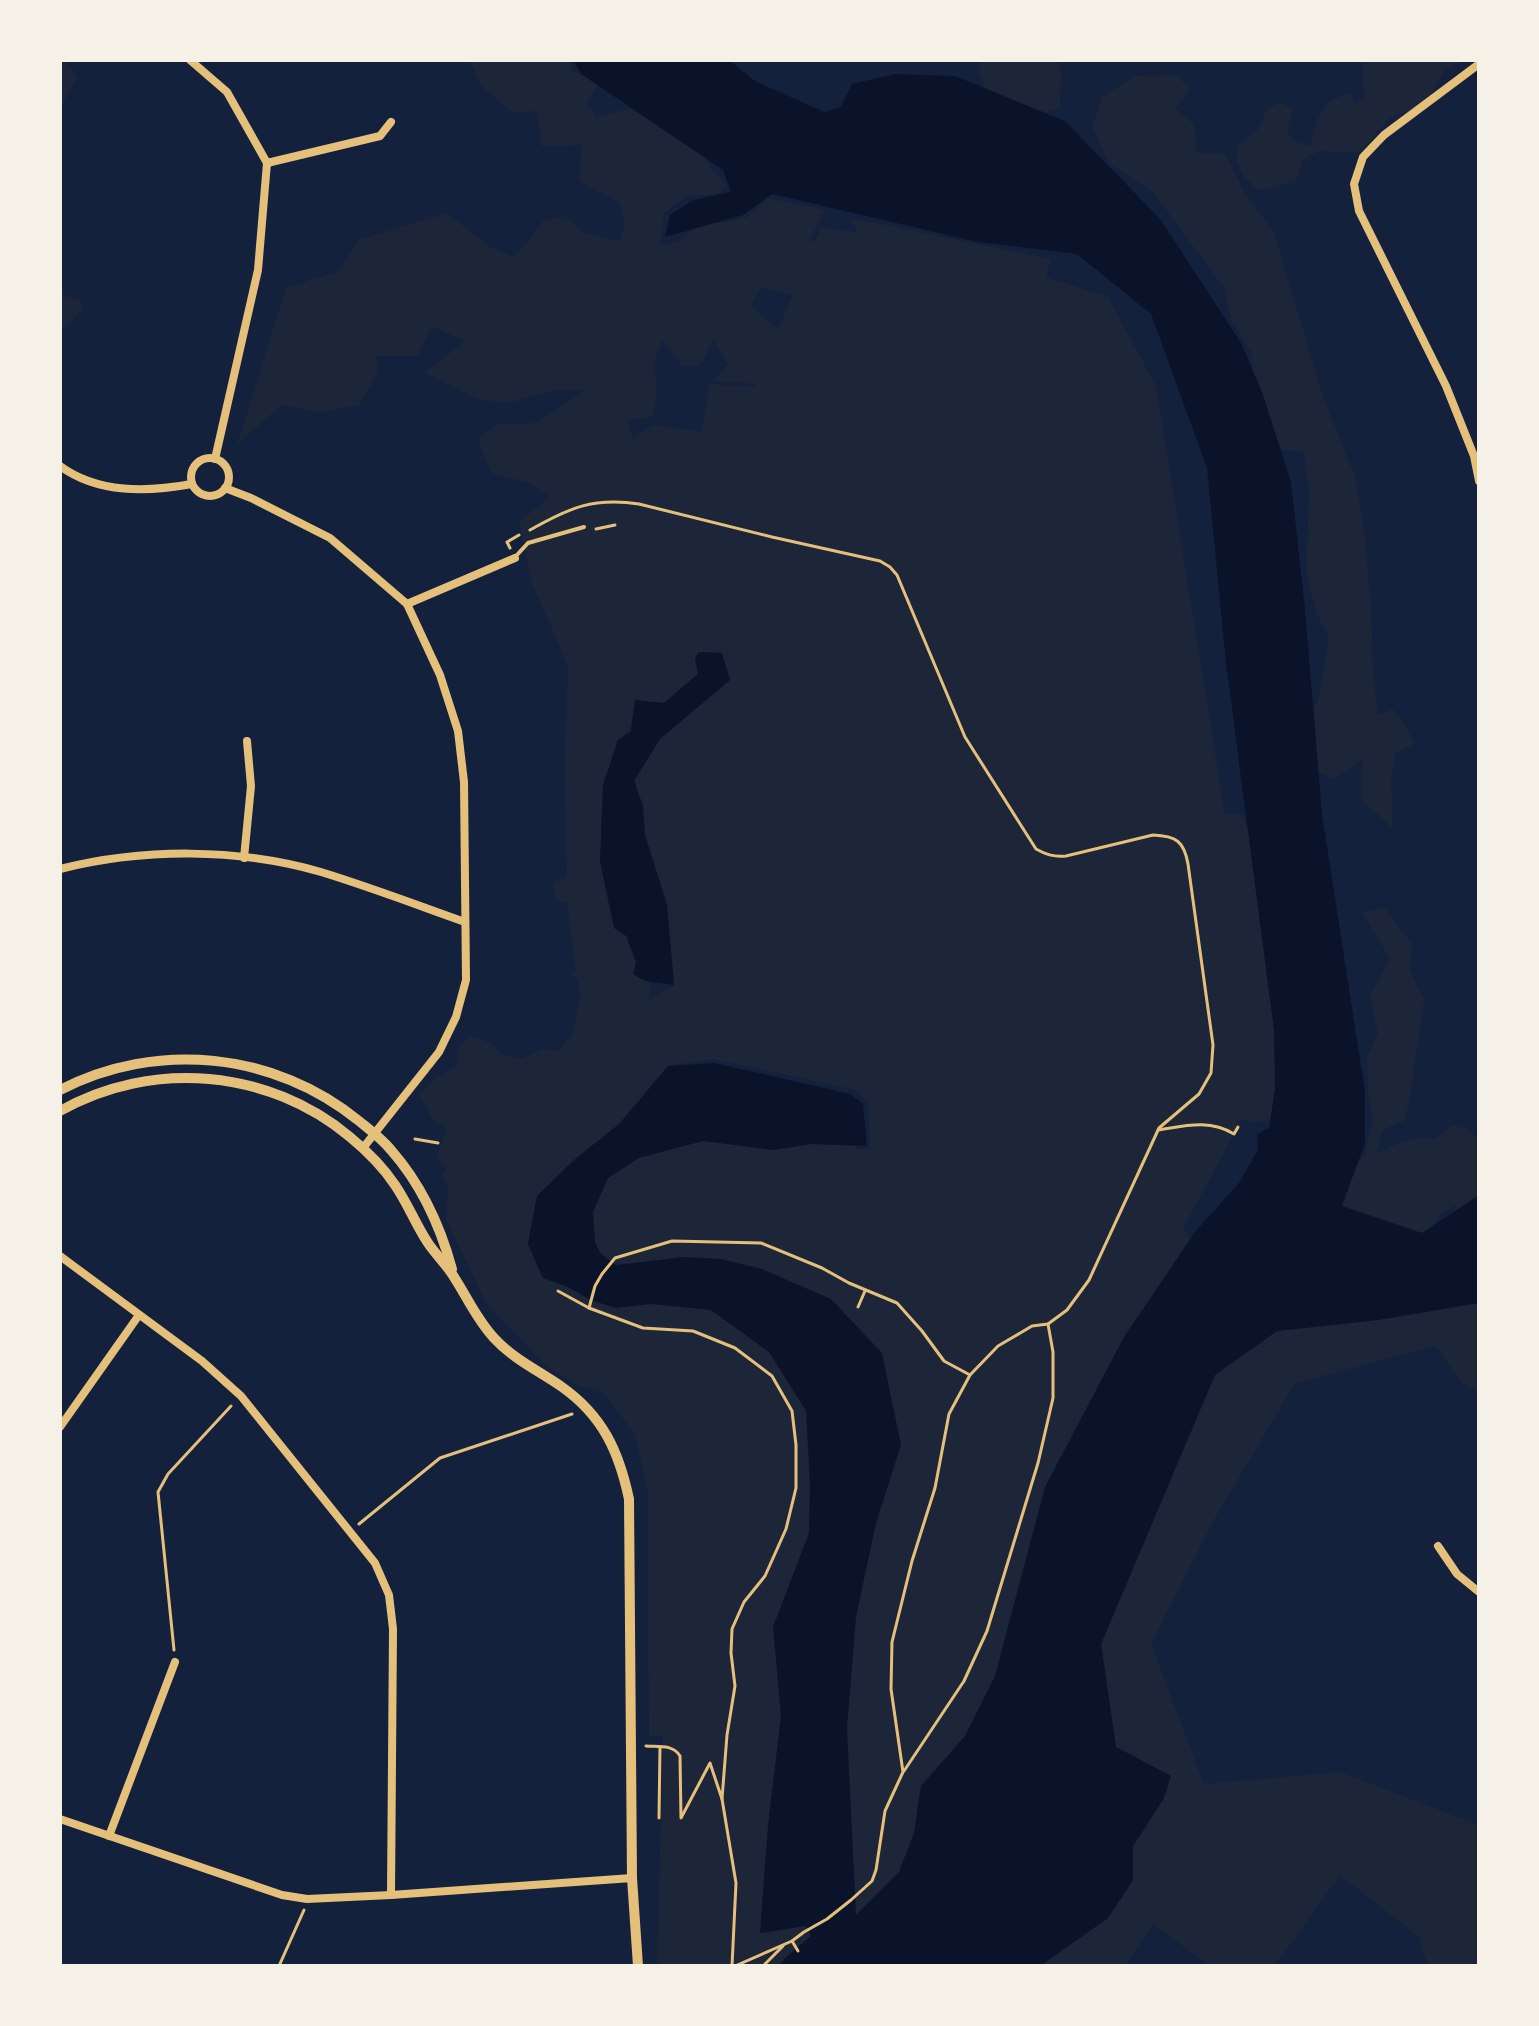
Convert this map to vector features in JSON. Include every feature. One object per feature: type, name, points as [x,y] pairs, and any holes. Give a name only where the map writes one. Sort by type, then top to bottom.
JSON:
[{"type":"street","points":[[190,60],[227,92],[267,163],[258,270],[215,459]]},
{"type":"street","points":[[1479,64],[1384,135],[1363,157],[1354,184],[1359,211],[1446,386],[1474,456],[1479,481]]},
{"type":"street","points":[[267,163],[380,136],[391,122]]},
{"type":"street","points":[[215,459],[227,471],[225,488],[216,495],[199,493],[192,484],[194,467],[203,460],[215,459]]},
{"type":"street","points":[[60,466],[73,476],[93,484],[161,490],[192,484]]},
{"type":"street","points":[[225,488],[330,538],[407,604],[440,675],[458,731],[464,782],[466,980],[456,1017],[439,1052],[363,1148]]},
{"type":"street","points":[[407,604],[515,558]]},
{"type":"street","points":[[244,858],[251,786],[247,741]]},
{"type":"street","points":[[60,869],[140,855],[244,858],[318,872],[465,922]]},
{"type":"street","points":[[60,1090],[118,1067],[166,1059],[246,1065],[288,1078],[318,1092],[344,1109],[391,1149],[424,1197],[443,1237],[453,1274]]},
{"type":"street","points":[[60,1111],[94,1094],[157,1079],[189,1077],[223,1079],[257,1087],[297,1103],[332,1123],[382,1167],[429,1245],[453,1274],[472,1309],[494,1338],[515,1357],[564,1388],[583,1404],[601,1426],[623,1469],[629,1499],[632,1878],[638,1966]]},
{"type":"street","points":[[60,1256],[202,1361],[241,1396],[375,1563],[389,1595],[393,1629],[391,1895]]},
{"type":"street","points":[[60,1427],[139,1315]]},
{"type":"street","points":[[1438,1546],[1457,1574],[1479,1592]]},
{"type":"street","points":[[109,1836],[175,1662]]},
{"type":"street","points":[[60,1819],[282,1895],[307,1899],[632,1878]]},
{"type":"lane","points":[[515,558],[528,543],[584,527]]},
{"type":"path","points":[[510,548],[507,542],[566,510],[619,501],[869,558],[890,567],[897,575],[965,737],[1036,849],[1045,855],[1066,856],[1153,835],[1168,835],[1179,841],[1186,851],[1213,1045],[1211,1073],[1199,1094],[1158,1130],[1089,1280],[1067,1310],[1048,1324],[1032,1326],[998,1346],[970,1375],[949,1414],[935,1488],[912,1561],[892,1642],[891,1689],[903,1772]]},
{"type":"path","points":[[584,527],[595,530],[615,525]]},
{"type":"path","points":[[1158,1130],[1207,1124],[1234,1134],[1238,1127]]},
{"type":"path","points":[[415,1139],[438,1143]]},
{"type":"path","points":[[589,1308],[595,1286],[615,1258],[672,1241],[761,1243],[897,1303],[944,1361],[970,1375]]},
{"type":"path","points":[[558,1291],[589,1308],[643,1328],[693,1331],[735,1348],[772,1376],[792,1411],[796,1488],[786,1529],[765,1576],[744,1602],[732,1629],[735,1686],[722,1799]]},
{"type":"path","points":[[858,1307],[865,1291]]},
{"type":"path","points":[[642,1746],[677,1750],[680,1756],[681,1818],[710,1763],[722,1799],[736,1883],[734,1966],[792,1941],[827,1919],[872,1881],[885,1811],[903,1772],[964,1681],[987,1631],[1038,1463],[1053,1398],[1053,1352],[1048,1324]]},
{"type":"path","points":[[175,1662],[158,1492],[168,1474],[241,1396]]},
{"type":"path","points":[[350,1531],[440,1458],[572,1414]]},
{"type":"path","points":[[659,1818],[660,1747]]},
{"type":"path","points":[[279,1966],[307,1899]]},
{"type":"path","points":[[792,1941],[798,1951]]},
{"type":"path","points":[[763,1966],[786,1944]]},
{"type":"shaded area","points":[[60,60],[65,60],[77,78],[60,108]]},
{"type":"shaded area","points":[[470,60],[570,60],[573,73],[603,73],[587,104],[596,117],[643,105],[695,136],[709,166],[727,186],[718,194],[687,196],[664,213],[661,245],[677,242],[701,224],[748,217],[768,198],[825,210],[810,239],[814,243],[821,227],[858,233],[851,218],[1051,259],[1046,277],[1108,297],[1156,386],[1225,815],[1240,814],[1255,836],[1287,1063],[1279,1119],[1251,1123],[1240,1119],[1183,1228],[1191,1239],[1194,1251],[1191,1276],[1167,1288],[1135,1336],[1138,1356],[1124,1380],[1104,1396],[1106,1417],[1083,1433],[1075,1457],[1060,1476],[1064,1503],[1048,1513],[1056,1527],[1052,1557],[1031,1570],[1027,1588],[1042,1595],[1049,1619],[1020,1626],[1012,1639],[1018,1663],[1006,1685],[988,1702],[995,1722],[974,1756],[919,1794],[916,1837],[905,1890],[886,1907],[867,1904],[787,1966],[657,1966],[663,1736],[649,1736],[646,1616],[648,1493],[635,1434],[599,1388],[594,1390],[578,1386],[545,1365],[486,1303],[446,1219],[448,1189],[442,1175],[446,1169],[437,1156],[447,1128],[433,1120],[420,1095],[435,1079],[457,1066],[458,1046],[471,1036],[491,1043],[502,1055],[522,1058],[543,1049],[559,1051],[572,1037],[580,997],[578,979],[572,975],[576,971],[567,902],[556,901],[553,882],[567,878],[565,764],[568,666],[532,583],[519,521],[544,503],[549,495],[527,482],[491,473],[478,440],[496,424],[536,423],[586,390],[554,390],[508,403],[478,399],[425,373],[465,341],[432,326],[417,356],[376,356],[378,372],[359,405],[320,412],[281,405],[237,445],[286,288],[339,271],[359,240],[447,213],[490,247],[515,257],[543,221],[564,216],[585,234],[620,241],[625,223],[619,202],[579,181],[582,145],[541,146],[537,111],[513,113],[481,86]],"holes":[[[761,287],[792,296],[778,329],[751,306]],[[663,340],[682,366],[699,367],[714,340],[728,364],[714,381],[755,384],[753,387],[709,384],[702,432],[653,425],[633,438],[627,420],[652,417],[657,396],[654,362]],[[699,652],[722,653],[730,680],[660,739],[634,781],[643,805],[645,835],[667,905],[674,985],[650,999],[648,977],[641,966],[639,949],[630,945],[626,935],[618,931],[623,928],[625,918],[618,906],[609,905],[600,861],[603,785],[618,740],[630,731],[635,700],[664,703],[698,674],[695,658]],[[713,1059],[856,1090],[868,1102],[870,1149],[856,1149],[857,1141],[814,1137],[774,1144],[694,1136],[664,1141],[623,1157],[598,1176],[578,1207],[577,1237],[591,1264],[607,1267],[595,1286],[591,1300],[543,1278],[528,1244],[533,1215],[562,1180],[588,1161],[607,1161],[612,1146],[627,1127],[647,1124],[656,1110],[650,1097],[657,1091],[654,1082],[668,1066]]]},
{"type":"shaded area","points":[[573,60],[729,60],[755,81],[824,112],[841,107],[852,84],[895,74],[955,76],[1065,121],[1161,220],[1241,343],[1262,392],[1291,482],[1322,814],[1365,1092],[1365,1143],[1342,1206],[1422,1233],[1479,1195],[1479,1303],[1378,1320],[1277,1331],[1215,1375],[1101,1644],[1116,1747],[1171,1776],[1164,1798],[1133,1846],[1133,1880],[1108,1918],[1040,1966],[779,1966],[811,1936],[806,1926],[760,1933],[768,1825],[781,1716],[773,1627],[809,1533],[806,1411],[769,1352],[711,1310],[651,1304],[615,1308],[591,1300],[543,1278],[528,1244],[537,1196],[574,1160],[619,1124],[668,1066],[715,1063],[850,1094],[863,1104],[867,1146],[812,1144],[773,1150],[703,1141],[639,1158],[608,1178],[593,1212],[595,1242],[600,1253],[616,1265],[684,1257],[721,1259],[762,1269],[831,1299],[882,1353],[901,1445],[876,1523],[856,1617],[847,1727],[856,1915],[899,1872],[914,1833],[921,1786],[965,1736],[995,1676],[1045,1487],[1124,1337],[1195,1232],[1239,1183],[1258,1150],[1257,1134],[1269,1128],[1275,1089],[1274,1030],[1226,663],[1207,468],[1151,314],[1077,254],[978,242],[772,194],[743,215],[665,237],[670,215],[693,200],[731,192],[723,170],[581,74]]},
{"type":"shaded area","points":[[983,60],[1057,60],[1061,73],[1060,107],[1041,114],[990,101],[978,70]]},
{"type":"shaded area","points":[[1360,60],[1465,60],[1445,70],[1430,97],[1411,111],[1391,117],[1359,153],[1320,151],[1303,159],[1297,179],[1274,188],[1258,190],[1246,179],[1236,160],[1238,145],[1256,131],[1266,110],[1280,102],[1293,109],[1287,131],[1293,141],[1311,146],[1319,116],[1326,105],[1350,92],[1354,105],[1364,98]]},
{"type":"shaded area","points":[[1176,75],[1190,89],[1175,109],[1194,124],[1197,153],[1225,153],[1243,190],[1274,233],[1323,397],[1356,479],[1366,546],[1378,715],[1393,709],[1415,744],[1395,753],[1391,781],[1393,829],[1361,801],[1362,759],[1335,779],[1314,771],[1307,730],[1321,690],[1329,636],[1317,615],[1306,572],[1309,495],[1304,453],[1265,446],[1251,352],[1230,318],[1225,289],[1153,192],[1110,164],[1092,127],[1102,97],[1135,76]]},
{"type":"shaded area","points":[[60,290],[65,296],[80,300],[83,308],[66,328],[60,327]]},
{"type":"shaded area","points":[[699,652],[722,653],[730,680],[660,739],[634,781],[643,806],[645,835],[667,905],[674,985],[645,981],[633,974],[636,962],[626,936],[614,928],[600,861],[603,785],[618,740],[631,731],[635,700],[664,703],[698,674],[695,658]]},
{"type":"shaded area","points":[[1384,907],[1413,946],[1409,968],[1424,1000],[1404,1121],[1382,1130],[1377,1153],[1409,1140],[1435,1138],[1452,1125],[1465,1128],[1479,1139],[1479,1207],[1464,1218],[1454,1205],[1440,1215],[1420,1241],[1355,1251],[1332,1189],[1345,1181],[1365,1153],[1373,1117],[1368,1095],[1367,1057],[1378,1034],[1370,997],[1390,958],[1362,913]]},
{"type":"shaded area","points":[[1479,1303],[1479,1391],[1462,1383],[1436,1346],[1295,1383],[1212,1523],[1151,1644],[1204,1784],[1340,1772],[1479,1825],[1479,1966],[1428,1966],[1419,1937],[1340,1875],[1275,1966],[1210,1966],[1153,1924],[1125,1966],[1040,1966],[1108,1918],[1133,1880],[1133,1846],[1164,1798],[1170,1776],[1116,1747],[1101,1644],[1215,1374],[1277,1331],[1378,1320]]}]
